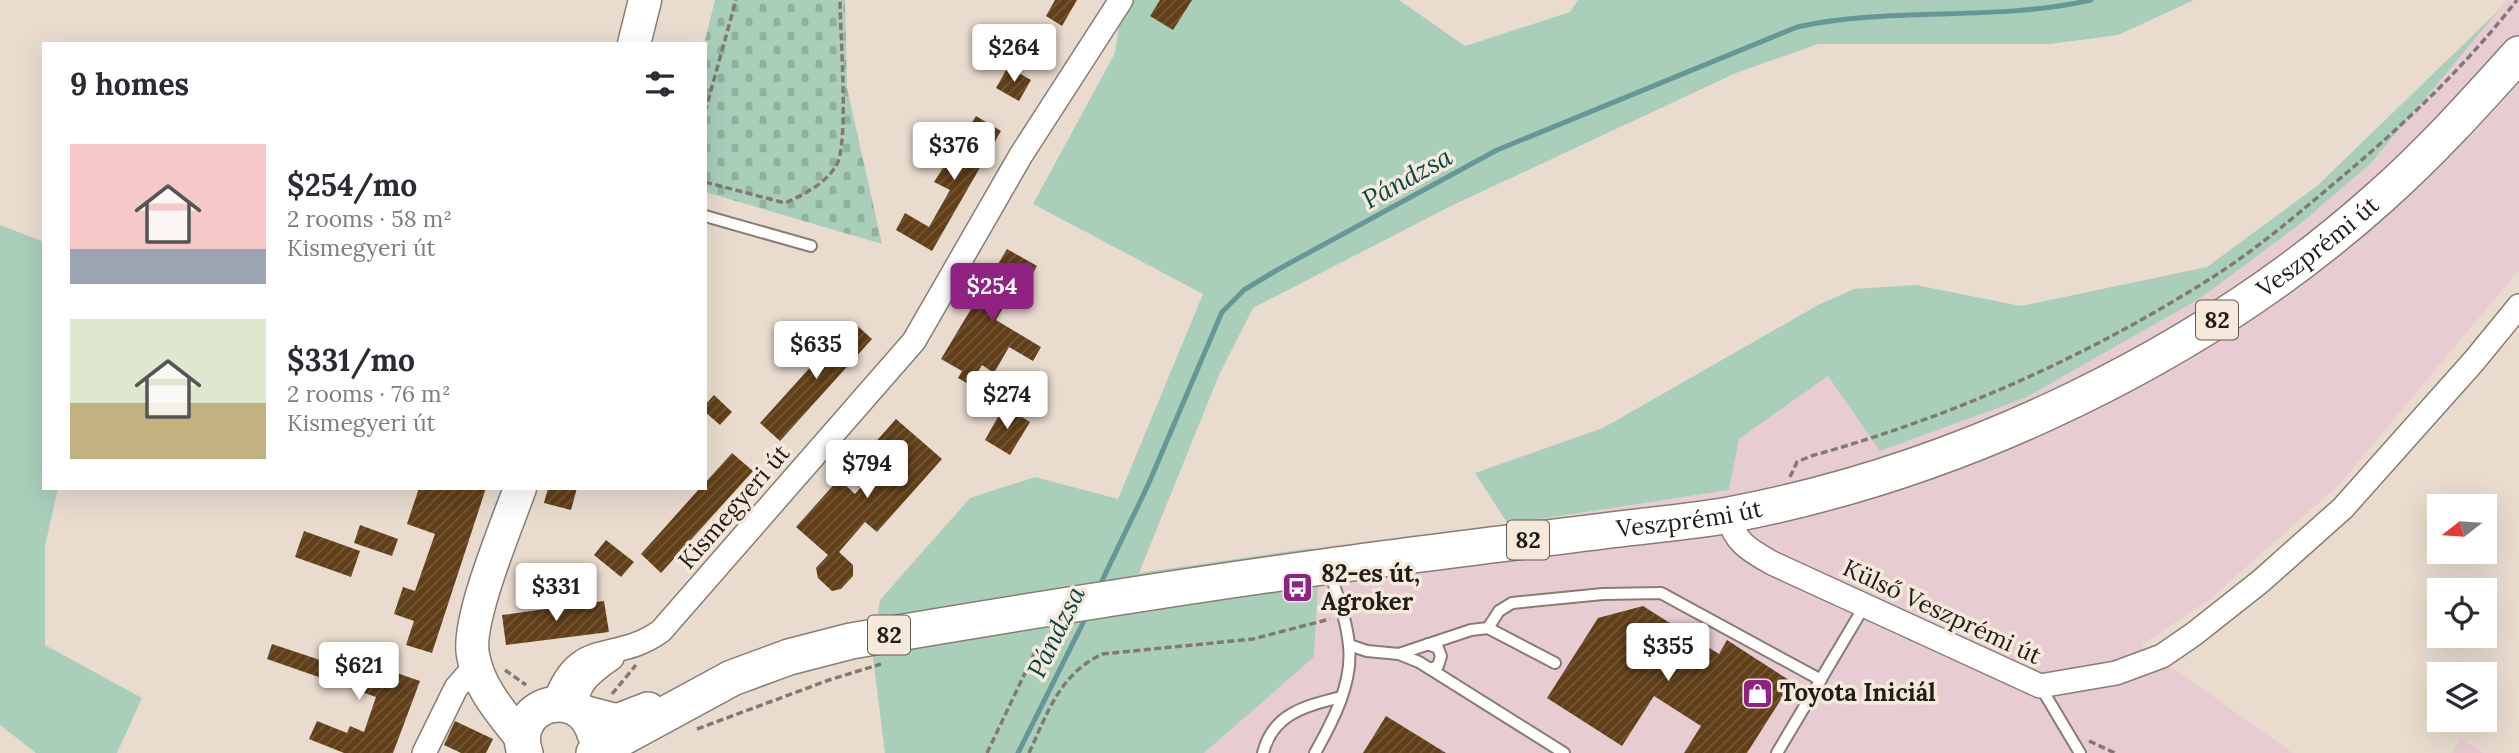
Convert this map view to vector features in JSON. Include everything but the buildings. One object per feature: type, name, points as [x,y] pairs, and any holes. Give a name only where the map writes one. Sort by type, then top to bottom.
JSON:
[{"type":"main road","points":[[635,42],[645,0]]},
{"type":"main road","name":"Veszprémi út","points":[[543,729],[597,719],[625,720],[689,688],[732,678],[789,657],[851,641],[1050,607],[1329,566],[1728,515],[1790,500],[1935,457],[2002,432],[2104,385],[2184,341],[2247,302],[2314,253],[2380,198],[2438,142],[2519,54]]},
{"type":"main road","points":[[519,490],[476,622],[472,653],[490,698],[543,729]]},
{"type":"main road","name":"Veszprémi út","points":[[594,753],[732,678]]},
{"type":"main road","name":"82","points":[[543,729],[595,733],[594,753]]},
{"type":"street","points":[[1103,0],[1104,30]]},
{"type":"street","name":"Kismegyeri út","points":[[543,729],[576,700],[590,674],[627,649],[642,645],[661,631],[914,341],[1021,155],[1121,0]]},
{"type":"street","name":"Külső Veszprémi út","points":[[1728,515],[1733,535],[1747,549],[2040,686],[2116,673],[2162,656],[2242,597],[2343,508],[2474,361],[2519,306]]},
{"type":"street","points":[[424,753],[456,688],[475,666]]},
{"type":"lane","points":[[707,217],[811,246]]},
{"type":"lane","points":[[1315,753],[1341,697],[1349,667],[1349,645],[1329,566]]},
{"type":"lane","points":[[1488,628],[1499,611],[1512,603],[1603,594],[1661,593],[1821,680]]},
{"type":"lane","points":[[1777,753],[1864,605]]},
{"type":"lane","points":[[1399,654],[1471,630],[1488,628],[1555,663]]},
{"type":"lane","points":[[1428,644],[1438,648],[1441,656],[1437,666],[1430,669]]},
{"type":"lane","points":[[1349,645],[1367,652],[1399,654],[1430,669],[1564,753]]},
{"type":"lane","points":[[2040,686],[2080,753]]},
{"type":"lane","points":[[1262,753],[1286,715],[1341,697]]},
{"type":"path","points":[[707,105],[736,0]]},
{"type":"path","points":[[707,183],[785,203],[822,181],[837,164],[843,140],[839,0]]},
{"type":"path","points":[[1790,500],[1790,471],[1797,462],[1953,411],[2021,382],[2138,321],[2218,274],[2293,219],[2377,147],[2450,78],[2517,0]]},
{"type":"path","points":[[1029,753],[1058,691],[1079,665],[1102,654],[1253,639],[1342,616]]},
{"type":"path","points":[[987,753],[1035,652]]},
{"type":"path","points":[[690,731],[829,680],[892,662]]},
{"type":"path","points":[[2072,736],[2115,753]]},
{"type":"shaded area","points":[[2506,0],[2519,0],[2519,270],[2340,484],[2210,599],[2141,645],[2293,753],[1204,753],[1314,657],[1318,582],[1312,548],[1508,524],[1729,490],[1739,439],[1828,376],[2025,398],[2371,163]]},
{"type":"shaded area","points":[[2461,739],[2483,753],[2452,753]]},
{"type":"green space","points":[[715,0],[845,0],[847,88],[882,244],[707,193],[707,42],[704,42]]},
{"type":"green space","points":[[1123,0],[1399,0],[1465,46],[1570,12],[1578,0],[2194,0],[2118,35],[2050,44],[1818,44],[1736,73],[1449,207],[1253,308],[1219,375],[1139,573],[1312,548],[1318,582],[1314,657],[1204,753],[885,753],[872,650],[880,600],[970,498],[1035,477],[1118,499],[1203,294],[1033,204],[1115,53]]},
{"type":"green space","points":[[2500,9],[2371,163],[2300,224],[2199,299],[2025,398],[1880,451],[1828,376],[1739,439],[1729,490],[1508,524],[1475,473],[1603,428],[1818,305],[1854,289],[1916,285],[2021,306],[2207,267],[2317,186]]},
{"type":"green space","points":[[0,225],[42,241],[42,490],[58,490],[45,546],[45,645],[142,698],[117,753],[36,753],[0,725]]},
{"type":"waterway","name":"Pándzsa","points":[[1099,587],[1148,485],[1222,312],[1244,290],[1277,270],[1497,150],[1797,27],[1870,17],[2018,11],[2091,0]]},
{"type":"waterway","name":"Pándzsa","points":[[1018,753],[1087,615]]},
{"type":"place","name":"82-es út, Agroker","points":[[1298,588]]},
{"type":"place","name":"Toyota Iniciál","points":[[1757,693]]}]
